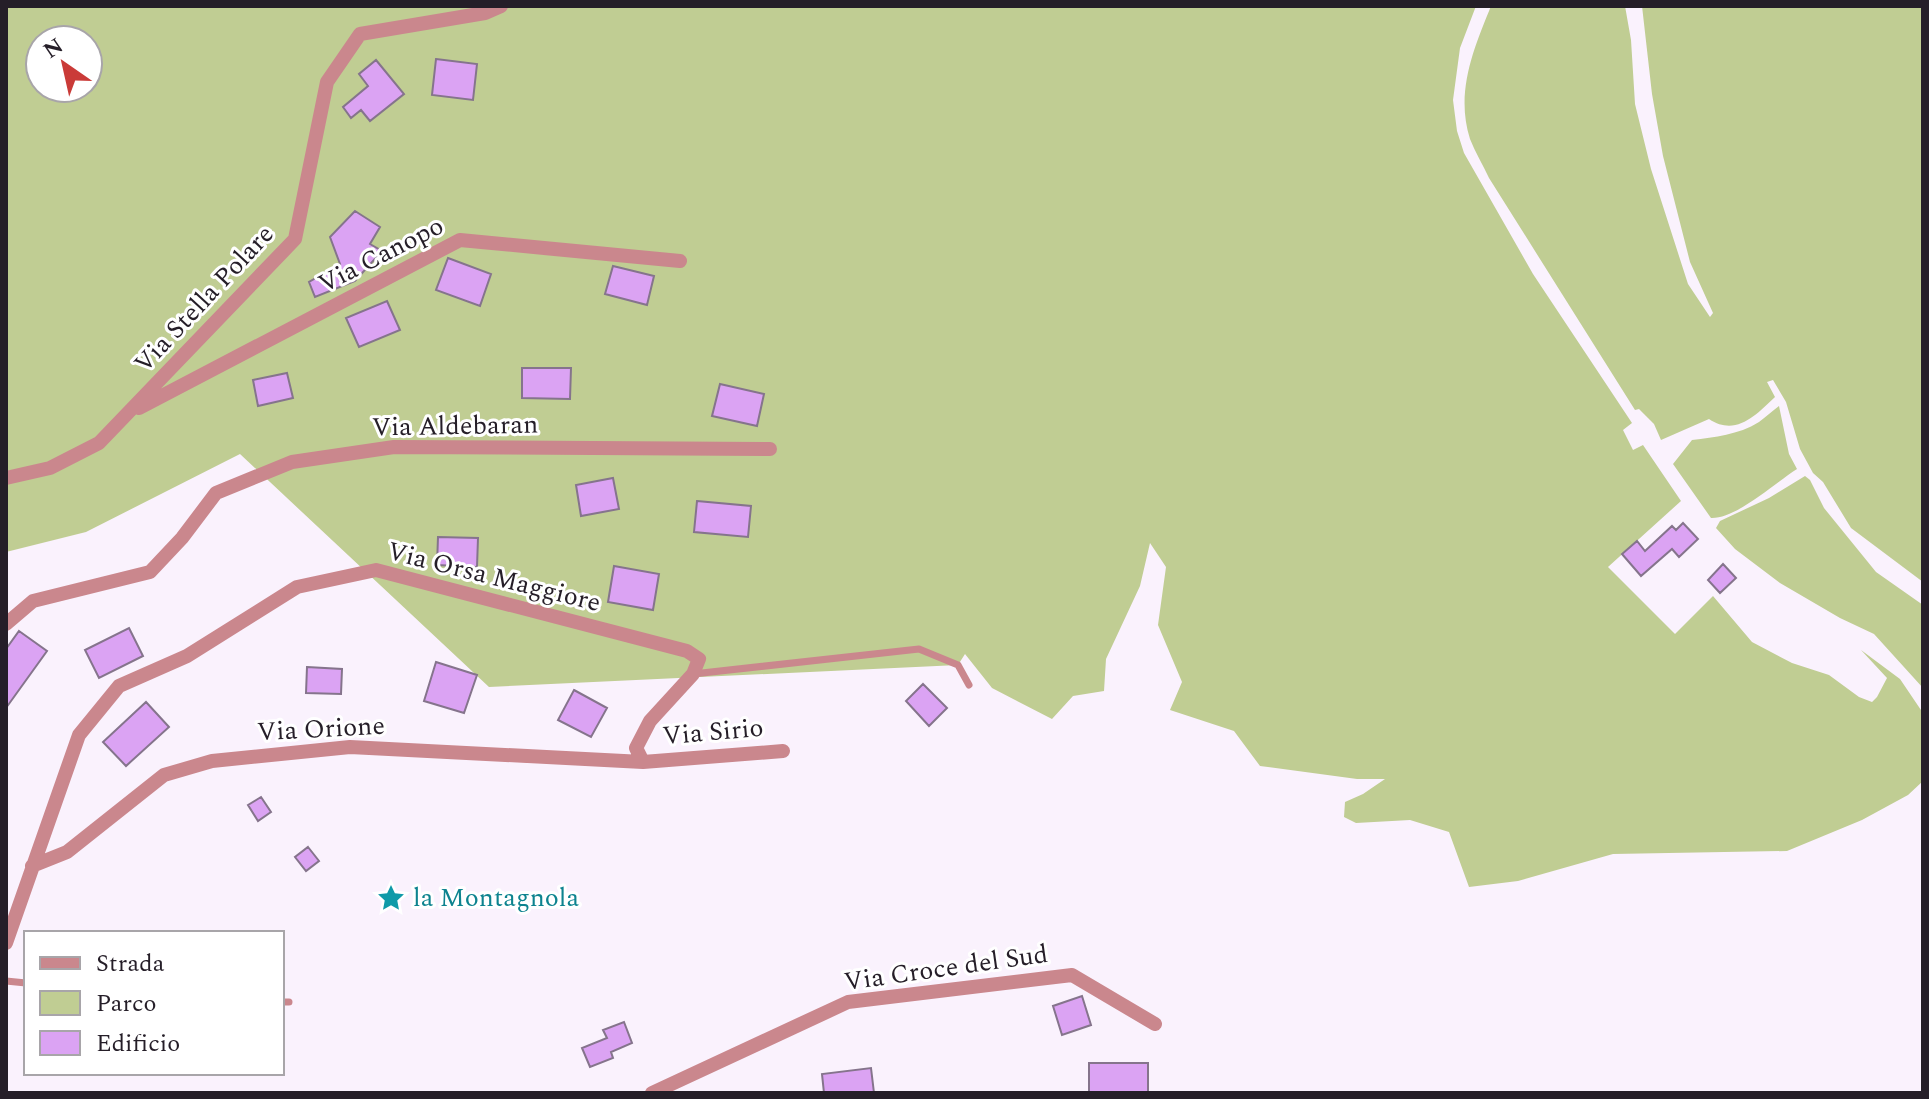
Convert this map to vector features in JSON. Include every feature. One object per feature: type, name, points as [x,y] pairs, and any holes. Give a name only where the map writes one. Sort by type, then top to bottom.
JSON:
[{"type":"street","name":"Via Stella Polare","points":[[6,478],[50,468],[99,443],[295,239],[327,82],[360,34],[485,13],[501,6]]},
{"type":"street","name":"Via Canopo","points":[[128,414],[460,240],[680,261]]},
{"type":"street","name":"Via Aldebaran","points":[[6,624],[33,601],[150,572],[182,538],[216,493],[292,462],[394,447],[770,449]]},
{"type":"street","name":"Via Orsa Maggiore","points":[[6,943],[79,735],[119,686],[187,656],[297,587],[376,570],[687,651],[699,659],[693,674]]},
{"type":"street","name":"Via Sirio","points":[[693,674],[650,721],[636,748],[643,762],[783,751]]},
{"type":"street","name":"Via Orione","points":[[32,866],[67,852],[164,775],[212,761],[350,747],[643,762]]},
{"type":"street","name":"Via Croce del Sud","points":[[652,1093],[848,1002],[1072,975],[1155,1024]]},
{"type":"lane","points":[[693,674],[919,649],[958,665],[969,685]]},
{"type":"green space","points":[[6,6],[1476,6],[1460,48],[1453,100],[1464,153],[1533,274],[1632,423],[1623,430],[1633,450],[1643,445],[1681,501],[1608,567],[1675,634],[1713,596],[1752,642],[1792,663],[1829,675],[1859,697],[1872,702],[1887,678],[1861,650],[1900,679],[1923,713],[1923,781],[1908,795],[1862,820],[1787,851],[1613,854],[1518,881],[1469,887],[1449,832],[1410,820],[1356,823],[1344,817],[1345,802],[1385,779],[1357,779],[1260,766],[1234,731],[1170,710],[1182,682],[1158,625],[1166,567],[1150,543],[1140,586],[1106,659],[1104,691],[1073,696],[1052,719],[992,688],[965,654],[958,665],[489,687],[240,454],[86,532],[6,552]]},
{"type":"green space","points":[[1491,6],[1625,6],[1631,40],[1635,104],[1651,169],[1688,284],[1710,317],[1713,313],[1690,262],[1663,156],[1642,6],[1923,6],[1923,582],[1851,528],[1800,449],[1786,402],[1773,380],[1767,382],[1775,397],[1753,417],[1737,425],[1728,426],[1709,419],[1661,440],[1654,424],[1639,409],[1635,410],[1489,178],[1470,139],[1465,104],[1468,71]]},
{"type":"green space","points":[[1779,406],[1789,454],[1797,469],[1743,507],[1711,518],[1673,464],[1692,440],[1743,430]]},
{"type":"green space","points":[[1805,476],[1824,508],[1876,572],[1923,605],[1923,688],[1874,634],[1780,583],[1735,549],[1716,528],[1720,521],[1769,498]]},
{"type":"building","points":[[436,59],[477,64],[473,100],[432,95]]},
{"type":"building","points":[[376,60],[404,94],[370,121],[361,110],[351,118],[343,107],[368,86],[359,74]]},
{"type":"building","points":[[355,211],[380,227],[370,244],[382,251],[355,281],[315,297],[309,282],[340,264],[330,237]]},
{"type":"building","points":[[448,258],[491,274],[480,306],[436,290]]},
{"type":"building","points":[[613,266],[654,276],[647,305],[605,294]]},
{"type":"building","points":[[387,301],[400,330],[359,347],[346,318]]},
{"type":"building","points":[[522,368],[571,368],[570,399],[522,398]]},
{"type":"building","points":[[287,373],[293,398],[258,406],[253,380]]},
{"type":"building","points":[[720,384],[764,394],[757,426],[712,416]]},
{"type":"building","points":[[613,478],[619,509],[581,516],[576,485]]},
{"type":"building","points":[[697,501],[751,506],[748,537],[694,532]]},
{"type":"building","points":[[1683,523],[1698,539],[1679,557],[1672,549],[1641,576],[1622,554],[1637,541],[1645,551],[1672,526],[1676,530]]},
{"type":"building","points":[[438,537],[478,538],[477,567],[437,565]]},
{"type":"building","points":[[1723,564],[1736,578],[1720,593],[1708,580]]},
{"type":"building","points":[[614,566],[659,574],[653,610],[608,602]]},
{"type":"building","points":[[129,628],[143,656],[99,678],[85,650]]},
{"type":"building","points":[[19,631],[47,651],[6,708],[6,649]]},
{"type":"building","points":[[436,662],[477,675],[464,713],[424,701]]},
{"type":"building","points":[[307,667],[342,669],[341,694],[306,693]]},
{"type":"building","points":[[923,684],[947,708],[929,726],[906,701]]},
{"type":"building","points":[[574,690],[607,708],[591,737],[558,720]]},
{"type":"building","points":[[146,702],[169,727],[126,766],[103,742]]},
{"type":"building","points":[[261,797],[271,812],[258,821],[248,805]]},
{"type":"building","points":[[308,847],[319,861],[306,871],[295,857]]},
{"type":"building","points":[[1082,996],[1091,1025],[1062,1035],[1053,1006]]},
{"type":"building","points":[[624,1022],[632,1043],[611,1052],[613,1058],[590,1067],[582,1048],[607,1038],[603,1030]]},
{"type":"building","points":[[1089,1063],[1148,1063],[1148,1093],[1089,1093]]},
{"type":"building","points":[[871,1068],[874,1093],[824,1093],[822,1074]]},
{"type":"place","name":"la Montagnola","points":[[391,898]]}]
